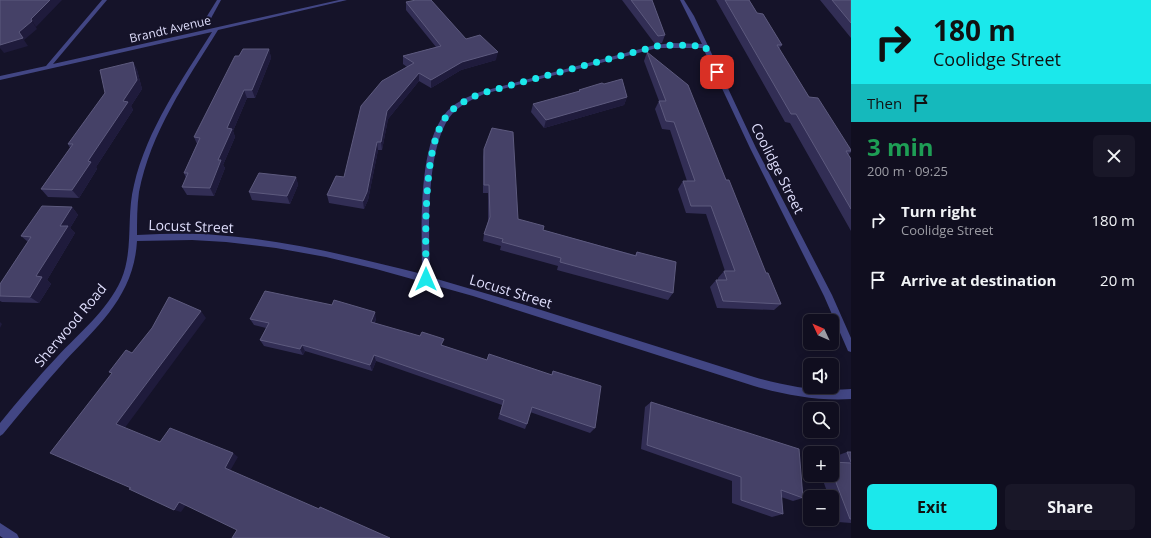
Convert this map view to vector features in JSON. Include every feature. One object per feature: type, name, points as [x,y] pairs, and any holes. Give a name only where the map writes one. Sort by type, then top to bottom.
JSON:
[{"type":"street","points":[[46,68],[105,0]]},
{"type":"street","points":[[207,21],[219,0]]},
{"type":"street","name":"Brandt Avenue","points":[[0,78],[345,0]]},
{"type":"street","name":"Coolidge Street","points":[[682,0],[753,148],[828,295],[851,348]]},
{"type":"street","name":"Sherwood Road","points":[[0,431],[42,380],[89,329],[116,296],[128,272],[134,238],[134,205],[140,174],[150,146],[191,70],[216,29]]},
{"type":"street","points":[[426,279],[426,222],[435,138],[446,116],[454,108],[465,100],[482,93],[631,52],[657,46],[705,46]]},
{"type":"street","name":"Locust Street","points":[[134,238],[179,237],[224,239],[265,243],[330,255],[426,279],[634,343],[742,379],[795,391],[824,395],[851,394]]},
{"type":"street","points":[[0,529],[13,538]]},
{"type":"building","points":[[0,0],[50,0],[31,19],[32,21],[19,32],[23,38],[0,45]]},
{"type":"building","points":[[431,0],[466,39],[480,35],[498,52],[462,62],[431,80],[419,73],[387,111],[381,142],[377,142],[367,192],[363,201],[327,195],[336,176],[344,177],[361,106],[382,81],[414,63],[403,56],[441,46],[406,2]]},
{"type":"building","points":[[631,0],[652,0],[665,35],[658,36]]},
{"type":"building","points":[[725,0],[749,0],[757,13],[763,14],[782,45],[777,45],[809,97],[818,98],[851,150],[846,151],[851,159],[851,209],[796,114],[791,114]]},
{"type":"building","points":[[832,0],[851,0],[851,23]]},
{"type":"building","points":[[243,49],[269,49],[252,90],[244,90],[227,128],[232,129],[218,160],[221,160],[210,188],[182,187],[188,173],[184,173],[200,138],[194,137],[235,56],[239,56]]},
{"type":"building","points":[[647,52],[688,85],[726,180],[729,180],[766,273],[768,273],[781,304],[723,301],[716,280],[727,280],[724,271],[735,271],[711,206],[691,206],[683,181],[695,181],[674,122],[666,121],[659,101],[666,101]]},
{"type":"building","points":[[133,62],[137,80],[123,101],[128,102],[88,161],[91,162],[72,190],[41,189],[73,144],[68,144],[105,93],[100,70]]},
{"type":"building","points":[[622,79],[627,97],[546,120],[533,104],[580,91],[579,90],[602,83],[604,84]]},
{"type":"building","points":[[492,128],[513,132],[518,219],[544,226],[543,230],[636,256],[637,252],[676,262],[673,293],[560,262],[561,258],[502,242],[503,239],[484,234],[490,217],[489,185],[484,185],[484,149]]},
{"type":"building","points":[[259,173],[296,177],[287,196],[249,192]]},
{"type":"building","points":[[42,206],[72,207],[60,226],[68,226],[36,276],[42,277],[30,297],[0,296],[0,284],[31,237],[21,236]]},
{"type":"building","points":[[265,291],[332,305],[334,300],[375,312],[371,322],[420,336],[422,332],[444,339],[441,345],[487,360],[489,354],[552,375],[553,371],[601,386],[595,428],[532,407],[527,424],[500,414],[504,400],[374,355],[370,365],[302,345],[300,349],[260,340],[269,323],[250,319]]},
{"type":"building","points":[[169,297],[201,311],[116,424],[160,442],[170,428],[233,453],[225,468],[390,538],[232,538],[237,530],[179,502],[174,510],[129,489],[131,488],[50,453],[112,373],[109,372],[126,350],[132,353],[152,328]]},
{"type":"building","points":[[651,402],[799,449],[803,498],[781,490],[783,514],[741,500],[741,477],[647,445]]},
{"type":"building","points":[[847,452],[851,452],[851,462]]},
{"type":"building","points":[[839,462],[851,463],[851,519],[850,519],[836,482],[839,482]]},
{"type":"route","points":[[426,279],[426,222],[429,178],[435,138],[446,116],[465,100],[482,93],[657,46],[705,46],[717,72]]}]
